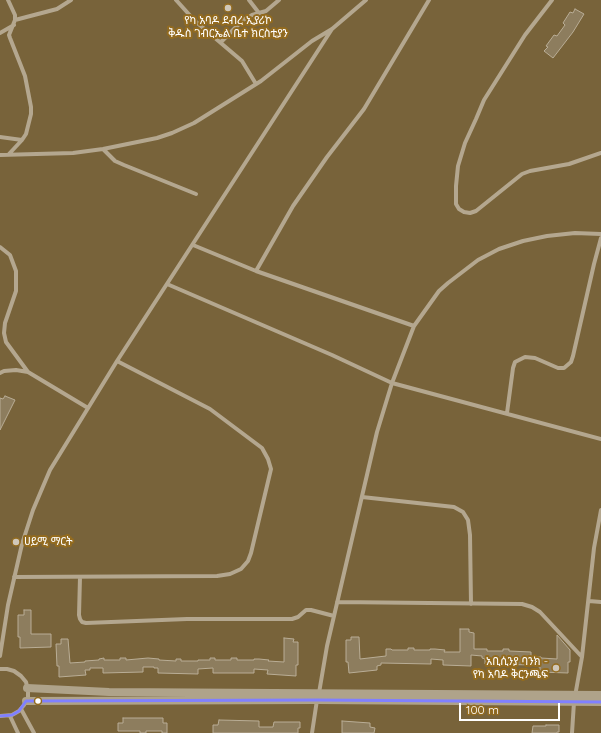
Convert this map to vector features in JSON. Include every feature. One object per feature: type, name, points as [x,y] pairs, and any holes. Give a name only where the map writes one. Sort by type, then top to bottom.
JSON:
[{"type":"street","points":[[8,0],[15,15],[15,22],[9,35],[25,76],[31,107],[31,114],[26,134],[8,154]]},
{"type":"street","points":[[0,33],[15,22],[57,9],[71,0]]},
{"type":"street","points":[[176,0],[195,21],[242,61],[256,84]]},
{"type":"street","points":[[249,0],[259,13]]},
{"type":"street","points":[[221,42],[243,20],[252,15],[266,11],[279,0]]},
{"type":"street","points":[[0,155],[73,153],[103,149],[157,138],[179,130],[194,123],[261,81],[312,41],[332,29],[366,0]]},
{"type":"street","points":[[256,271],[293,206],[327,157],[364,109],[429,0]]},
{"type":"street","points":[[552,0],[525,35],[484,100],[465,143],[458,166],[456,204],[459,209],[464,212],[470,213],[476,211],[522,174],[530,171],[569,164],[601,153]]},
{"type":"street","points":[[0,656],[14,577],[33,510],[50,470],[117,361],[332,29]]},
{"type":"street","points":[[0,137],[22,140]]},
{"type":"street","points":[[103,149],[115,161],[196,194]]},
{"type":"street","points":[[312,733],[327,646],[377,432],[392,383],[414,326],[439,291],[478,260],[499,249],[523,241],[547,236],[575,233],[601,234]]},
{"type":"street","points":[[507,413],[515,362],[525,357],[535,358],[558,368],[564,368],[571,362],[574,356],[601,238]]},
{"type":"street","points":[[193,245],[256,271],[414,326]]},
{"type":"street","points":[[0,247],[10,255],[16,271],[16,291],[5,323],[4,333],[6,342],[28,372]]},
{"type":"street","points":[[167,284],[332,355],[392,383],[601,439]]},
{"type":"street","points":[[14,577],[217,576],[230,574],[241,569],[248,561],[271,469],[262,448],[215,413],[117,361]]},
{"type":"street","points":[[0,377],[2,372],[16,370],[28,372],[88,408]]},
{"type":"street","points":[[362,497],[454,507],[463,512],[468,520],[470,535],[471,604]]},
{"type":"street","points":[[572,733],[575,698],[589,601],[594,548],[601,510]]},
{"type":"street","points":[[594,548],[601,548]]},
{"type":"street","points":[[80,576],[79,615],[82,622],[86,623],[292,619],[298,617],[306,610],[334,616]]},
{"type":"street","points":[[589,601],[601,602]]},
{"type":"street","points":[[337,602],[522,604],[532,606],[540,612],[582,657]]},
{"type":"street","points":[[0,669],[14,671],[26,682],[28,688],[26,701],[22,709],[10,716],[0,716]]},
{"type":"street","points":[[28,688],[109,692],[318,696],[575,698],[601,695]]},
{"type":"street","points":[[26,701],[318,696]]},
{"type":"street","points":[[575,698],[601,702]]},
{"type":"street","points":[[22,709],[34,733]]},
{"type":"street","points":[[10,716],[18,733]]},
{"type":"building","points":[[575,9],[584,14],[573,32],[553,58],[544,51],[548,47],[546,46],[554,35],[557,36],[565,25],[563,23],[570,12],[573,13]]},
{"type":"building","points":[[5,396],[15,400],[0,430],[0,398],[3,399]]},
{"type":"building","points":[[24,610],[31,610],[31,634],[51,634],[51,647],[20,648],[20,637],[18,637],[18,615],[24,615]]},
{"type":"building","points":[[460,629],[469,629],[469,632],[474,633],[474,649],[503,651],[503,649],[509,649],[509,651],[531,652],[531,657],[557,659],[557,635],[570,650],[568,673],[540,672],[540,667],[535,665],[485,664],[485,659],[482,658],[482,656],[471,655],[471,666],[443,665],[443,660],[431,659],[431,664],[381,663],[381,665],[377,666],[377,670],[349,673],[348,662],[346,662],[346,640],[351,640],[351,637],[359,637],[360,659],[386,656],[386,649],[408,650],[408,648],[414,648],[414,650],[435,649],[445,650],[444,652],[460,652]]},
{"type":"building","points":[[284,638],[294,639],[293,642],[298,642],[298,665],[296,665],[296,676],[267,674],[268,670],[254,669],[254,673],[213,673],[213,668],[198,669],[198,674],[158,673],[158,668],[143,667],[143,672],[103,673],[103,668],[90,668],[90,670],[85,670],[86,675],[59,677],[59,666],[57,666],[56,644],[61,644],[61,639],[68,639],[70,663],[99,660],[104,658],[104,660],[120,660],[120,658],[126,658],[126,660],[148,658],[159,660],[176,661],[176,659],[181,659],[181,661],[198,661],[210,660],[210,658],[215,658],[215,660],[231,660],[231,658],[237,658],[237,660],[259,659],[284,662]]},
{"type":"building","points":[[123,718],[163,718],[163,723],[167,723],[167,733],[162,733],[162,731],[146,731],[146,733],[140,733],[140,731],[118,731],[118,723],[123,723]]},
{"type":"building","points":[[219,720],[259,721],[259,727],[273,727],[274,722],[300,722],[300,728],[298,728],[298,733],[213,733],[213,725],[218,725]]},
{"type":"building","points":[[342,721],[370,723],[370,727],[375,728],[374,733],[342,733]]},
{"type":"building","points":[[559,725],[559,732],[532,733],[533,726]]},
{"type":"transit line","points":[[0,716],[12,715],[19,711],[26,701],[317,700],[601,702]]},
{"type":"place","name":"የካ አባዶ ደብረ ኢያሪኮ ቅዱስ ገብርኤል ቤተ ክርስቲያን","points":[[228,8]]},
{"type":"place","name":"ሀይሚ ማርት","points":[[16,542]]},
{"type":"place","name":"አቢሲንያ ባንክ - የካ አባዶ ቅርንጫፍ","points":[[556,668]]}]
